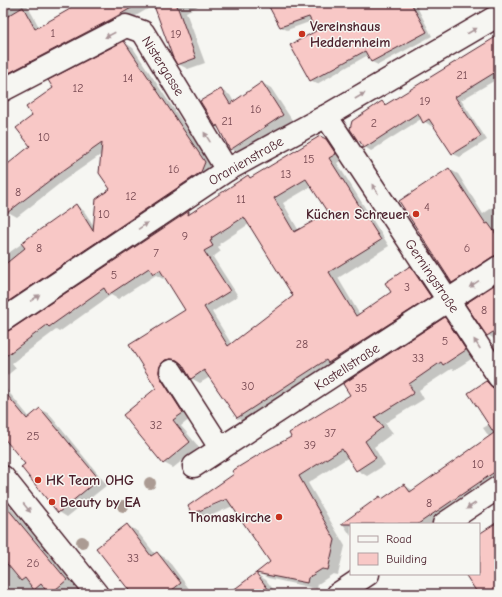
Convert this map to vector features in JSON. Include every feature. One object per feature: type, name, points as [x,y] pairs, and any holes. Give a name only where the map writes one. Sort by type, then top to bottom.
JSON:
[{"type":"street","name":"Oranienstraße","points":[[3,320],[227,170],[326,116],[499,15]]},
{"type":"street","name":"Nistergasse","points":[[3,90],[126,26],[143,32],[227,170]]},
{"type":"street","name":"Gerningstraße","points":[[326,116],[499,377]]},
{"type":"street","name":"Kastellstraße","points":[[194,466],[499,267]]},
{"type":"street","points":[[171,371],[221,449]]},
{"type":"street","points":[[3,477],[97,594]]},
{"type":"street","points":[[445,523],[499,487]]},
{"type":"street","points":[[338,594],[366,575]]},
{"type":"building","points":[[67,3],[140,3],[3,76],[3,19],[23,7],[35,29],[70,9]]},
{"type":"building","points":[[153,3],[176,3],[196,58],[177,65],[173,58]]},
{"type":"building","points":[[267,3],[411,3],[427,32],[371,62],[365,51],[310,81],[290,45],[316,31],[309,17],[280,27]]},
{"type":"building","points":[[499,35],[499,70],[455,97],[481,136],[452,154],[429,119],[423,123],[418,113],[364,148],[359,140],[358,141],[350,129],[352,121],[382,101],[385,105]]},
{"type":"building","points":[[124,41],[205,162],[201,172],[3,305],[3,266],[25,248],[21,243],[76,204],[93,231],[96,199],[110,189],[99,173],[102,143],[3,216],[3,168],[30,146],[16,128],[32,116],[26,107],[53,88],[48,80]]},
{"type":"building","points":[[262,82],[283,115],[230,150],[217,125],[216,127],[200,101],[221,89],[230,104]]},
{"type":"building","points":[[320,136],[326,139],[336,154],[329,158],[381,240],[329,272],[356,316],[391,292],[385,283],[410,266],[431,297],[328,363],[326,360],[237,418],[204,370],[191,379],[182,364],[177,360],[165,360],[160,366],[160,377],[183,413],[173,420],[190,442],[163,464],[123,415],[156,388],[129,345],[185,310],[160,270],[153,274],[149,268],[108,295],[104,288],[49,327],[47,325],[3,358],[3,332],[10,330],[189,211],[188,215],[248,175],[250,178]],"holes":[[[306,179],[328,213],[294,232],[274,198]],[[244,217],[293,296],[228,346],[204,307],[230,291],[204,251],[213,246],[210,241],[212,240],[211,238]]]},
{"type":"building","points":[[449,168],[486,224],[488,223],[499,238],[499,255],[492,257],[452,283],[399,201]]},
{"type":"building","points":[[499,282],[499,328],[487,336],[465,304]]},
{"type":"building","points":[[445,317],[466,350],[443,365],[441,362],[409,384],[414,393],[375,417],[383,427],[365,441],[376,458],[356,471],[342,449],[299,476],[335,540],[328,570],[322,569],[308,578],[307,583],[256,573],[270,562],[227,499],[192,514],[188,506],[234,474],[232,471],[291,437],[289,433],[350,395],[343,384]]},
{"type":"building","points":[[486,381],[493,388],[499,389],[499,469],[419,523],[341,524],[380,496],[382,499],[404,484],[410,492],[494,433],[468,393]]},
{"type":"building","points":[[3,390],[27,419],[40,408],[99,479],[58,513],[21,467],[25,464],[3,437]]},
{"type":"building","points":[[3,503],[67,580],[50,594],[41,584],[34,590],[25,578],[21,581],[3,559]]},
{"type":"building","points":[[499,521],[499,594],[478,594],[466,575],[480,575],[480,533]]},
{"type":"building","points":[[127,524],[151,556],[157,552],[181,583],[167,594],[132,594],[96,548]]},
{"type":"building","points":[[256,573],[272,594],[228,594]]},
{"type":"place","name":"Vereinshaus Heddernheim","points":[[302,34]]},
{"type":"place","name":"Küchen Schreuer","points":[[416,214]]},
{"type":"place","name":"HK Team OHG","points":[[38,480]]},
{"type":"place","name":"Beauty by EA","points":[[52,502]]},
{"type":"place","name":"Thomaskirche","points":[[279,517]]}]
